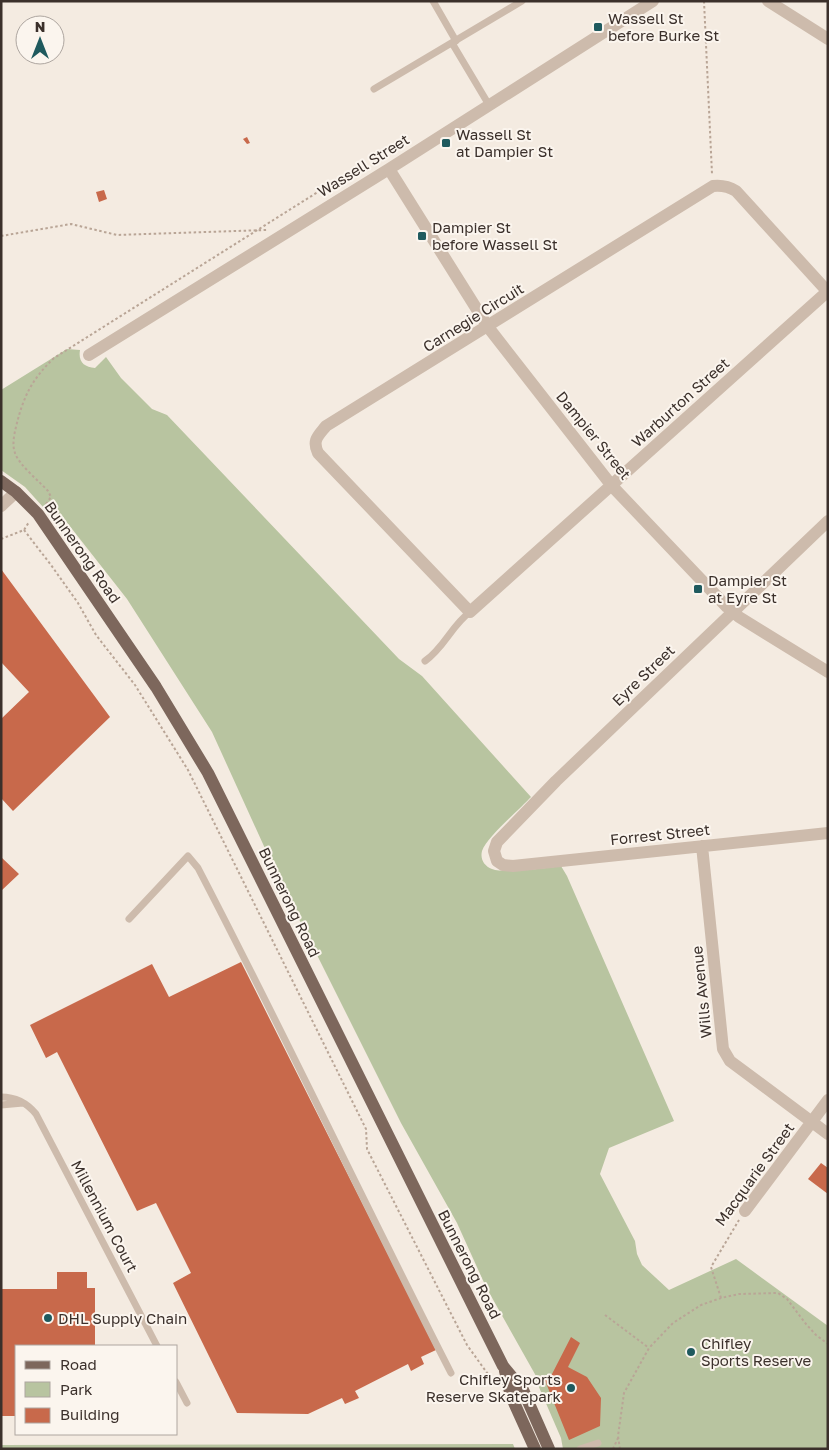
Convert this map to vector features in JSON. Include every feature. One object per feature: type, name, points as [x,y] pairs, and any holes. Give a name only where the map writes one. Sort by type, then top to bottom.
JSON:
[{"type":"main road","name":"Bunnerong Road","points":[[1,482],[16,492],[38,514],[156,687],[208,773],[504,1366],[511,1396],[544,1448]]},
{"type":"street","name":"Wassell Street","points":[[89,355],[489,106],[653,1]]},
{"type":"street","points":[[768,1],[828,39]]},
{"type":"street","name":"Dampier Street","points":[[388,169],[488,327],[612,486],[733,611],[828,672]]},
{"type":"street","points":[[713,186],[729,186],[736,191],[827,291]]},
{"type":"street","name":"Carnegie Circuit","points":[[470,612],[318,454],[314,446],[317,437],[326,426],[713,186]]},
{"type":"street","name":"Warburton Street","points":[[470,612],[827,291]]},
{"type":"street","points":[[1,506],[16,492]]},
{"type":"street","name":"Eyre Street","points":[[497,861],[494,851],[497,842],[556,781],[828,521]]},
{"type":"street","name":"Forrest Street","points":[[497,861],[504,865],[513,866],[828,832]]},
{"type":"street","name":"Wills Avenue","points":[[702,846],[723,1049],[730,1061],[828,1134]]},
{"type":"street","name":"Macquarie Street","points":[[744,1211],[828,1100]]},
{"type":"lane","points":[[433,1],[489,106]]},
{"type":"lane","points":[[374,89],[522,1]]},
{"type":"lane","name":"Warburton Street","points":[[425,661],[434,654],[463,617],[470,612]]},
{"type":"lane","points":[[129,919],[188,856],[198,868],[248,964],[341,1156],[451,1373]]},
{"type":"lane","points":[[1,1097],[15,1098],[23,1103]]},
{"type":"lane","points":[[1,1104],[23,1103]]},
{"type":"lane","name":"Millennium Court","points":[[23,1103],[30,1106],[36,1114],[156,1345]]},
{"type":"lane","points":[[178,1386],[187,1403]]},
{"type":"lane","points":[[580,1449],[598,1443]]},
{"type":"path","points":[[704,1],[713,186]]},
{"type":"path","points":[[1,538],[24,530],[51,497],[48,490],[17,457],[13,443],[28,388],[40,371],[54,358],[356,168],[366,183]]},
{"type":"path","points":[[1,236],[71,224],[117,235],[256,230],[287,231]]},
{"type":"path","points":[[24,530],[46,557],[78,603],[96,635],[134,685],[188,770],[366,1129],[367,1149],[467,1345],[494,1382],[498,1391]]},
{"type":"path","name":"Macquarie Street","points":[[720,1298],[711,1267],[744,1211]]},
{"type":"path","points":[[613,1449],[618,1438],[624,1392],[649,1348],[673,1323],[701,1305],[720,1298],[753,1293],[778,1293],[783,1295],[811,1330],[828,1344]]},
{"type":"path","points":[[605,1316],[649,1348]]},
{"type":"path","points":[[618,1438],[620,1449]]},
{"type":"green space","points":[[67,349],[80,350],[81,361],[85,365],[95,368],[106,357],[121,378],[152,409],[167,415],[399,659],[422,676],[531,797],[485,845],[482,851],[483,862],[492,869],[506,871],[561,866],[674,1121],[609,1148],[600,1174],[635,1241],[637,1254],[642,1265],[669,1290],[736,1259],[828,1326],[828,1449],[563,1449],[561,1438],[535,1378],[536,1376],[486,1287],[457,1223],[401,1123],[278,877],[212,732],[127,599],[65,520],[61,527],[25,487],[1,470],[1,390]]},
{"type":"green space","points":[[513,1444],[515,1449],[1,1449],[1,1445]]},
{"type":"building","points":[[247,137],[250,143],[247,144],[243,139]]},
{"type":"building","points":[[104,190],[107,199],[99,202],[96,192]]},
{"type":"building","points":[[1,569],[110,717],[13,811],[1,798],[1,719],[29,692],[1,662]]},
{"type":"building","points":[[1,857],[19,874],[1,891]]},
{"type":"building","points":[[241,962],[436,1350],[421,1357],[424,1364],[411,1371],[408,1364],[355,1391],[359,1398],[345,1404],[342,1398],[308,1414],[237,1413],[173,1283],[191,1273],[156,1203],[137,1211],[57,1052],[46,1058],[30,1025],[152,964],[169,997]]},
{"type":"building","points":[[821,1163],[828,1168],[828,1194],[808,1179]]},
{"type":"building","name":"DHL Supply Chain","points":[[57,1272],[87,1272],[87,1288],[95,1288],[95,1345],[15,1345],[15,1416],[1,1416],[1,1289],[57,1289]]},
{"type":"building","name":"Chifley Sports Reserve Skatepark","points":[[571,1337],[580,1343],[568,1367],[587,1377],[601,1398],[600,1426],[569,1440],[544,1378],[552,1374]]},
{"type":"place","name":"Wassell St before Burke St","points":[[598,27]]},
{"type":"place","name":"Wassell St at Dampier St","points":[[446,143]]},
{"type":"place","name":"Dampier St before Wassell St","points":[[422,236]]},
{"type":"place","name":"Dampier St at Eyre St","points":[[698,589]]},
{"type":"place","name":"DHL Supply Chain","points":[[48,1318]]},
{"type":"place","name":"Chifley Sports Reserve","points":[[691,1352]]},
{"type":"place","name":"Chifley Sports Reserve Skatepark","points":[[571,1388]]}]
